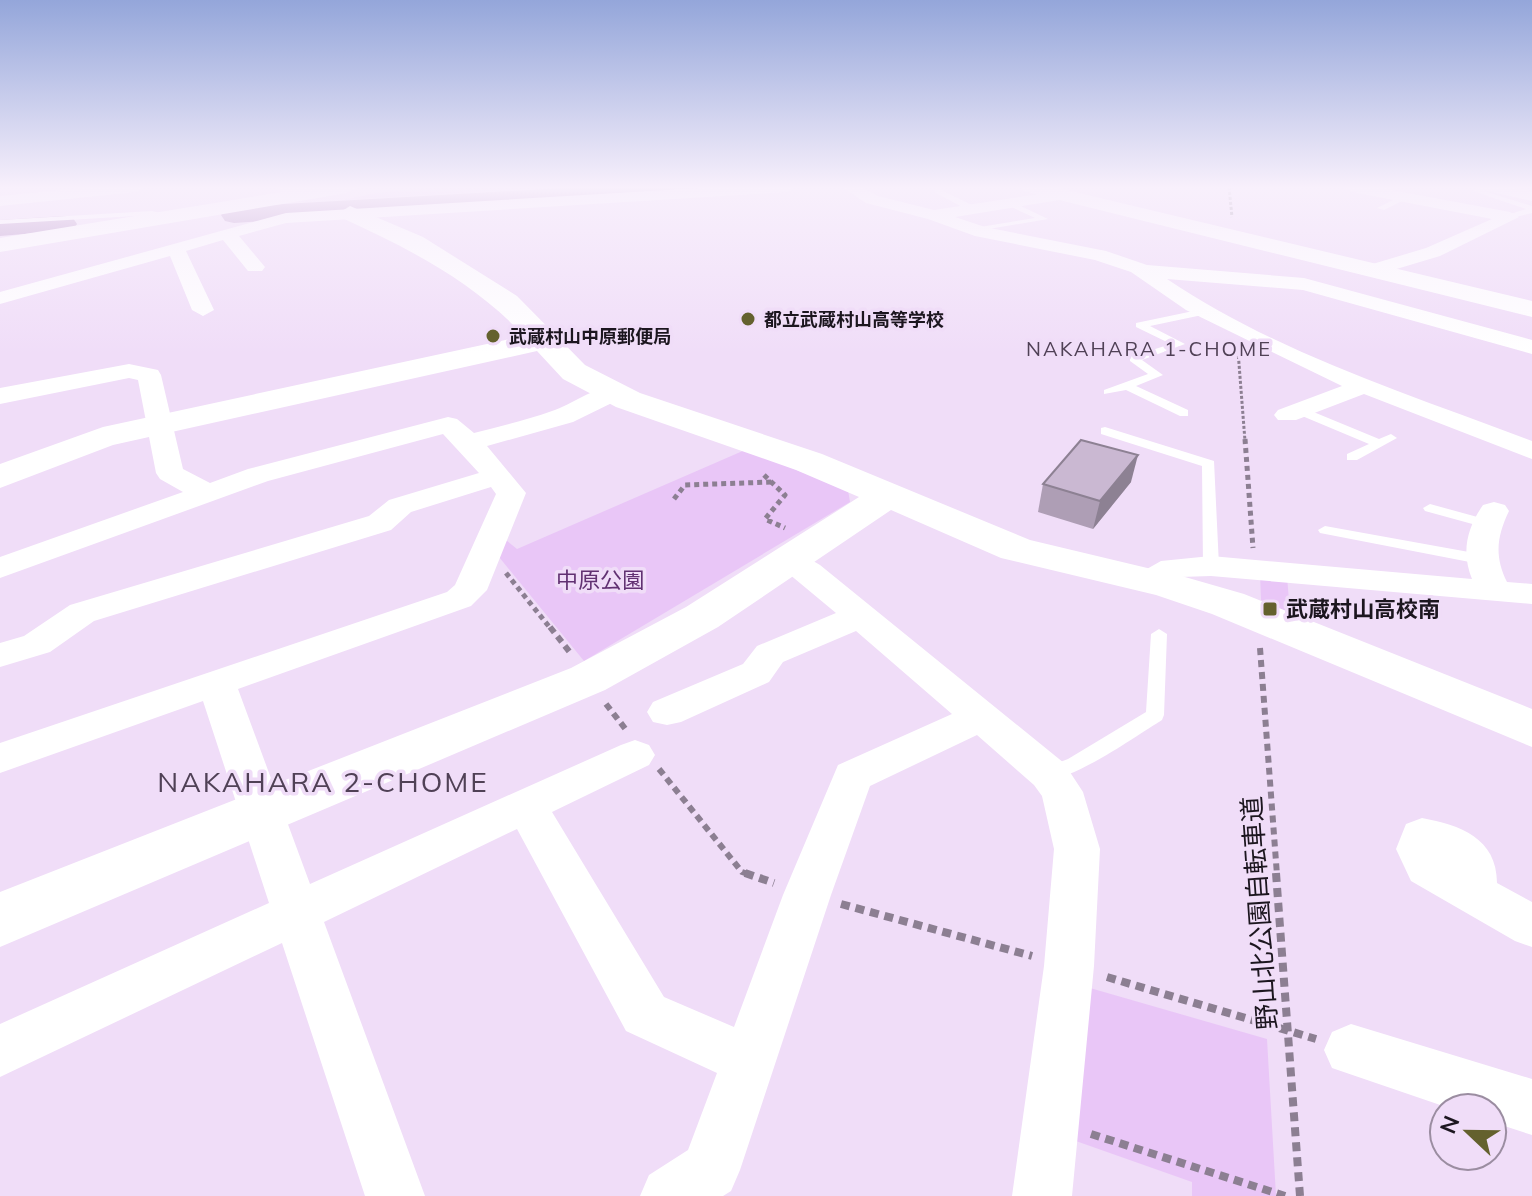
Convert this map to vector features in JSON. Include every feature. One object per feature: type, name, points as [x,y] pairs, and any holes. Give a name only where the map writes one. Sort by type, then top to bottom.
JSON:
[{"type":"street","points":[[0,298],[88,277],[196,243]]},
{"type":"street","points":[[235,243],[255,267]]},
{"type":"street","points":[[416,243],[507,302],[574,372],[613,393],[809,462],[1016,549],[1150,581],[1262,617],[1531,728]]},
{"type":"street","points":[[1038,243],[1099,255],[1144,271],[1282,282],[1335,292],[1532,347]]},
{"type":"street","points":[[1262,243],[1532,309]]},
{"type":"street","points":[[1373,270],[1453,243]]},
{"type":"street","points":[[176,249],[203,310]]},
{"type":"street","points":[[1144,271],[1162,287],[1203,312],[1278,349],[1363,386],[1532,451]]},
{"type":"street","points":[[1282,282],[1287,305]]},
{"type":"street","points":[[0,477],[103,437],[542,341]]},
{"type":"street","points":[[0,396],[129,371],[149,375],[170,473],[209,494]]},
{"type":"street","points":[[1293,412],[1363,386]]},
{"type":"street","points":[[469,443],[564,416],[613,393]]},
{"type":"street","points":[[0,568],[258,475],[448,425],[469,443],[511,493],[482,565],[466,595],[217,685],[0,758]]},
{"type":"street","points":[[0,655],[37,644],[82,613],[380,523],[400,506],[498,476]]},
{"type":"street","points":[[0,920],[588,679],[702,617],[792,546],[887,496]]},
{"type":"street","points":[[1490,518],[1480,546],[1480,559],[1496,591]]},
{"type":"street","points":[[792,546],[808,572],[1049,774],[1062,792],[1077,849],[1069,966],[1042,1196]]},
{"type":"street","points":[[1150,581],[1173,568],[1211,566],[1532,594]]},
{"type":"street","points":[[667,712],[756,673],[770,654],[860,616]]},
{"type":"street","points":[[217,685],[395,1196]]},
{"type":"street","points":[[670,1196],[710,1170],[747,1060],[853,776],[980,717]]},
{"type":"street","points":[[0,1051],[640,751]]},
{"type":"street","points":[[526,806],[645,1014],[747,1060]]},
{"type":"street","points":[[1473,893],[1532,926]]},
{"type":"street","points":[[1351,1050],[1532,1107]]},
{"type":"lane","points":[[1108,392],[1157,375],[1134,359],[1180,344],[1140,325],[1203,312]]},
{"type":"lane","points":[[1127,386],[1184,413]]},
{"type":"lane","points":[[1293,412],[1386,441],[1352,457]]},
{"type":"lane","points":[[1105,431],[1209,464],[1211,566]]},
{"type":"lane","points":[[1430,508],[1490,518]]},
{"type":"lane","points":[[1325,530],[1480,559]]},
{"type":"lane","points":[[1049,774],[1075,764],[1155,715],[1159,634]]},
{"type":"path","points":[[1238,338],[1254,562]]},
{"type":"path","points":[[769,470],[764,475],[785,495],[765,519],[792,546]]},
{"type":"path","points":[[674,499],[685,485],[773,482]]},
{"type":"path","points":[[500,566],[581,667]]},
{"type":"path","name":"野山北公園自転車道","points":[[1259,631],[1300,1196]]},
{"type":"path","points":[[595,691],[640,751],[742,872],[807,895],[1069,966],[1351,1050]]},
{"type":"path","points":[[1052,1122],[1285,1196]]},
{"type":"green space","name":"中原公園","points":[[745,450],[848,490],[850,502],[584,661],[499,557],[506,540],[517,549]]},
{"type":"green space","points":[[1260,573],[1287,576],[1290,613],[1261,600]]},
{"type":"green space","points":[[1090,988],[1267,1039],[1276,1196],[1192,1196],[1192,1182],[1073,1140]]},
{"type":"building","points":[[1081,440],[1138,455],[1100,501],[1043,484]]},
{"type":"place","name":"都立武蔵村山高等学校","points":[[748,319]]},
{"type":"place","name":"武蔵村山中原郵便局","points":[[493,336]]},
{"type":"place","name":"武蔵村山高校南","points":[[1270,609]]},
{"type":"district","name":"NAKAHARA 1-CHOME","points":[[1149,348]]},
{"type":"district","name":"NAKAHARA 2-CHOME","points":[[323,781]]}]
